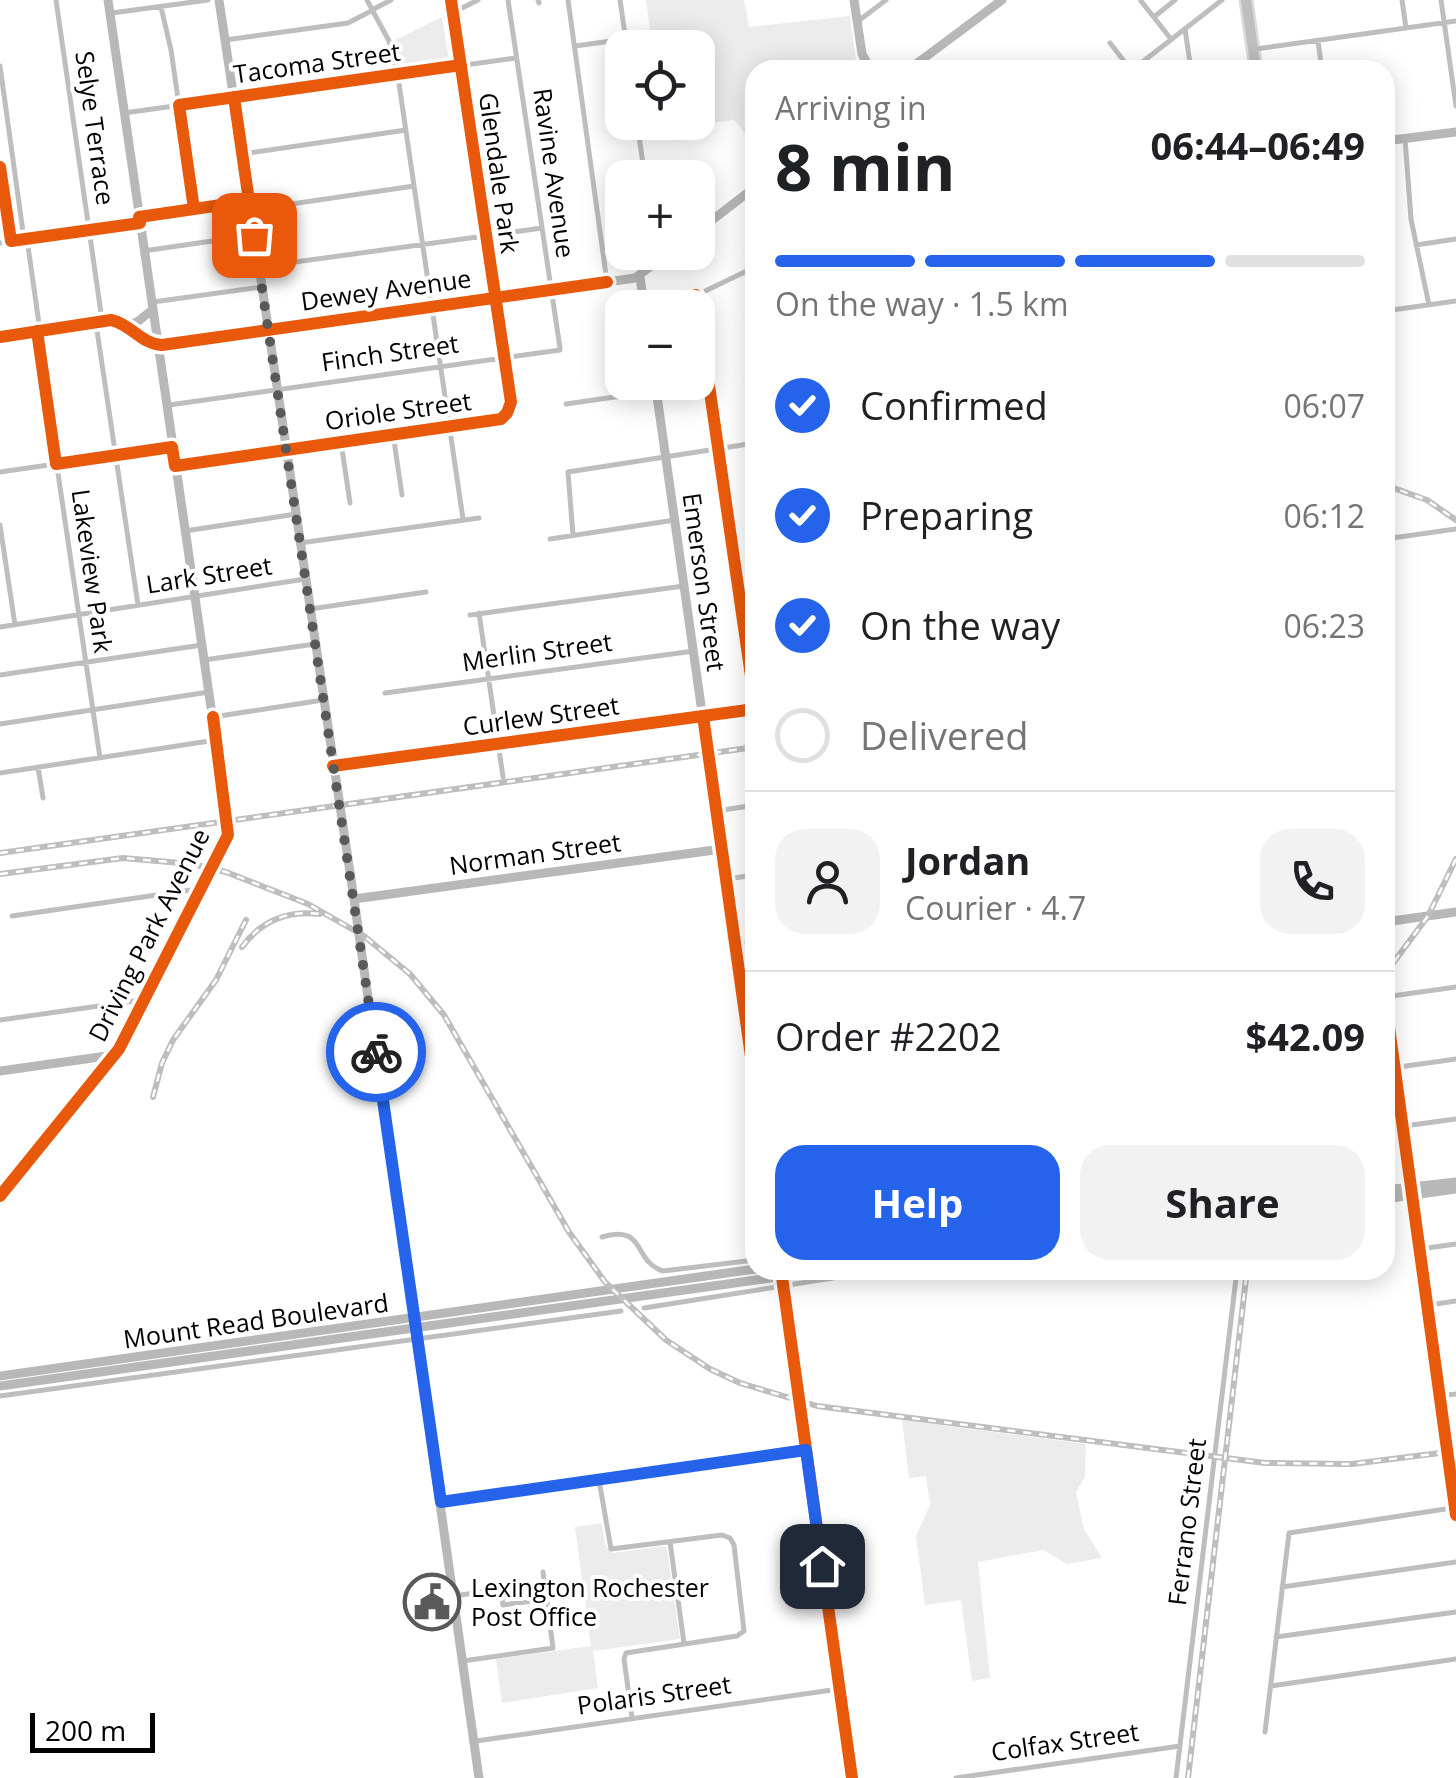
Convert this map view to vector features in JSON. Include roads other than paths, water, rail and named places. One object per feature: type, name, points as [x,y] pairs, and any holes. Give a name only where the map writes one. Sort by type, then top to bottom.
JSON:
[{"type":"main road","points":[[1246,0],[1254,60]]},
{"type":"main road","points":[[1395,1090],[1456,1512]]},
{"type":"street","name":"Selye Terrace","points":[[56,0],[138,607]]},
{"type":"street","name":"Driving Park Avenue","points":[[0,1196],[114,1055],[229,831],[108,0]]},
{"type":"street","points":[[110,14],[208,0]]},
{"type":"street","points":[[219,0],[354,899],[479,1778]]},
{"type":"street","points":[[367,0],[390,44],[397,74],[463,519]]},
{"type":"street","points":[[226,40],[346,23],[391,0]]},
{"type":"street","name":"Glendale Park","points":[[448,0],[501,358],[511,402],[507,413]]},
{"type":"street","points":[[450,13],[478,0]]},
{"type":"street","name":"Ravine Avenue","points":[[508,0],[560,351]]},
{"type":"street","points":[[568,0],[608,282]]},
{"type":"street","points":[[620,0],[625,30]]},
{"type":"street","points":[[854,0],[865,60]]},
{"type":"street","points":[[857,22],[886,0]]},
{"type":"street","points":[[921,60],[1002,0]]},
{"type":"street","points":[[1154,16],[1175,0]]},
{"type":"street","points":[[1145,60],[1222,0]]},
{"type":"street","points":[[1402,0],[1406,28]]},
{"type":"street","points":[[1442,0],[1456,106]]},
{"type":"street","points":[[1141,1],[1172,40]]},
{"type":"street","points":[[161,6],[194,209]]},
{"type":"street","points":[[1253,50],[1456,22]]},
{"type":"street","points":[[1185,29],[1190,60]]},
{"type":"street","points":[[1318,41],[1321,60]]},
{"type":"street","points":[[575,46],[605,42]]},
{"type":"street","points":[[1110,43],[1123,60]]},
{"type":"street","name":"Tacoma Street","points":[[124,113],[516,58]]},
{"type":"street","name":"Lakeview Park","points":[[0,66],[100,758]]},
{"type":"street","points":[[242,154],[406,130]]},
{"type":"street","points":[[0,133],[9,132]]},
{"type":"street","points":[[1395,139],[1456,132]]},
{"type":"street","points":[[1404,138],[1416,245],[1429,305]]},
{"type":"street","points":[[0,167],[10,241]]},
{"type":"street","points":[[0,242],[90,230],[194,209],[414,186]]},
{"type":"street","points":[[715,218],[745,195]]},
{"type":"street","points":[[259,267],[542,228]]},
{"type":"street","points":[[144,251],[254,235]]},
{"type":"street","points":[[1416,245],[1456,240]]},
{"type":"street","name":"Dewey Avenue","points":[[156,345],[608,282],[640,276],[645,270]]},
{"type":"street","points":[[706,290],[745,271]]},
{"type":"street","points":[[640,276],[642,290]]},
{"type":"street","points":[[0,336],[99,321],[137,322],[150,307],[262,287]]},
{"type":"street","points":[[1395,310],[1456,301]]},
{"type":"street","points":[[125,324],[146,342],[156,345]]},
{"type":"street","name":"Finch Street","points":[[166,406],[560,351]]},
{"type":"street","points":[[566,404],[605,397]]},
{"type":"street","name":"Emerson Street","points":[[658,400],[745,988]]},
{"type":"street","points":[[711,400],[745,637]]},
{"type":"street","name":"Oriole Street","points":[[175,466],[502,418],[507,413]]},
{"type":"street","points":[[393,434],[402,495]]},
{"type":"street","points":[[341,442],[350,502]]},
{"type":"street","points":[[573,536],[568,472],[745,444]]},
{"type":"street","points":[[0,472],[172,447]]},
{"type":"street","points":[[185,531],[296,514]]},
{"type":"street","points":[[300,544],[479,518]]},
{"type":"street","points":[[550,539],[675,520]]},
{"type":"street","points":[[0,525],[15,625]]},
{"type":"street","points":[[1395,538],[1456,529]]},
{"type":"street","name":"Lark Street","points":[[0,627],[305,580]]},
{"type":"street","points":[[470,615],[684,586]]},
{"type":"street","points":[[310,609],[426,592]]},
{"type":"street","points":[[479,614],[503,777]]},
{"type":"street","points":[[204,660],[315,644]]},
{"type":"street","points":[[0,676],[202,645]]},
{"type":"street","name":"Merlin Street","points":[[385,692],[694,652]]},
{"type":"street","points":[[0,724],[209,692]]},
{"type":"street","points":[[212,717],[323,700]]},
{"type":"street","name":"Curlew Street","points":[[333,766],[745,709]]},
{"type":"street","points":[[0,773],[216,740]]},
{"type":"street","points":[[38,767],[43,798]]},
{"type":"street","points":[[716,811],[745,807]]},
{"type":"street","name":"Norman Street","points":[[354,899],[722,849]]},
{"type":"street","points":[[726,879],[745,876]]},
{"type":"street","points":[[12,916],[201,889]]},
{"type":"street","points":[[1395,921],[1456,912]]},
{"type":"street","points":[[736,946],[745,944]]},
{"type":"street","points":[[1395,996],[1456,987]]},
{"type":"street","points":[[0,1020],[144,1000]]},
{"type":"street","points":[[0,1071],[114,1055]]},
{"type":"street","points":[[1395,1067],[1456,1059]]},
{"type":"street","points":[[1403,1126],[1456,1119]]},
{"type":"street","points":[[1395,1190],[1456,1186]]},
{"type":"street","points":[[1395,1196],[1412,1191]]},
{"type":"street","points":[[602,1237],[622,1233],[631,1236],[654,1268],[662,1271],[745,1261]]},
{"type":"street","points":[[1420,1249],[1456,1244]]},
{"type":"street","name":"Mount Read Boulevard","points":[[0,1396],[130,1378],[745,1271]]},
{"type":"street","name":"Mount Read Boulevard","points":[[0,1386],[761,1280]]},
{"type":"street","name":"Mount Read Boulevard","points":[[644,1308],[769,1280]]},
{"type":"street","points":[[782,1280],[852,1778]]},
{"type":"street","name":"Ferrano Street","points":[[1176,1778],[1236,1280]]},
{"type":"street","points":[[1427,1305],[1456,1301]]},
{"type":"street","name":"Mount Read Boulevard","points":[[0,1376],[416,1329],[461,1333],[621,1311]]},
{"type":"street","points":[[461,1333],[469,1322]]},
{"type":"street","points":[[130,1378],[140,1366]]},
{"type":"street","points":[[1440,1396],[1456,1394]]},
{"type":"street","points":[[441,1502],[806,1450]]},
{"type":"street","points":[[599,1480],[609,1547],[616,1550],[722,1535],[734,1545],[744,1631],[737,1636],[625,1655],[632,1718]]},
{"type":"street","points":[[1265,1732],[1289,1533],[1456,1512]]},
{"type":"street","points":[[670,1542],[684,1644]]},
{"type":"street","points":[[1282,1587],[1456,1562]]},
{"type":"street","points":[[463,1661],[553,1648],[543,1572]]},
{"type":"street","points":[[454,1596],[501,1590],[503,1605],[546,1599]]},
{"type":"street","points":[[1276,1637],[1456,1612]]},
{"type":"street","points":[[1270,1686],[1456,1660]]},
{"type":"street","name":"Polaris Street","points":[[474,1741],[839,1689]]},
{"type":"street","name":"Colfax Street","points":[[956,1778],[1180,1746]]},
{"type":"railway","points":[[1395,489],[1427,500],[1456,520]]},
{"type":"railway","points":[[0,853],[745,748]]},
{"type":"railway","points":[[0,874],[123,858],[192,864],[226,872],[308,904],[364,936],[410,974],[444,1015],[569,1232],[605,1282],[666,1340],[740,1383],[817,1406],[1265,1463],[1352,1464],[1456,1451]]},
{"type":"railway","points":[[1395,961],[1428,916],[1456,859]]},
{"type":"railway","points":[[242,947],[276,919],[320,914]]},
{"type":"railway","points":[[153,1097],[173,1040],[216,980],[246,920]]},
{"type":"railway","points":[[1188,1778],[1246,1280]]},
{"type":"place","name":"Lexington Rochester Post Office","points":[[432,1602]]}]
